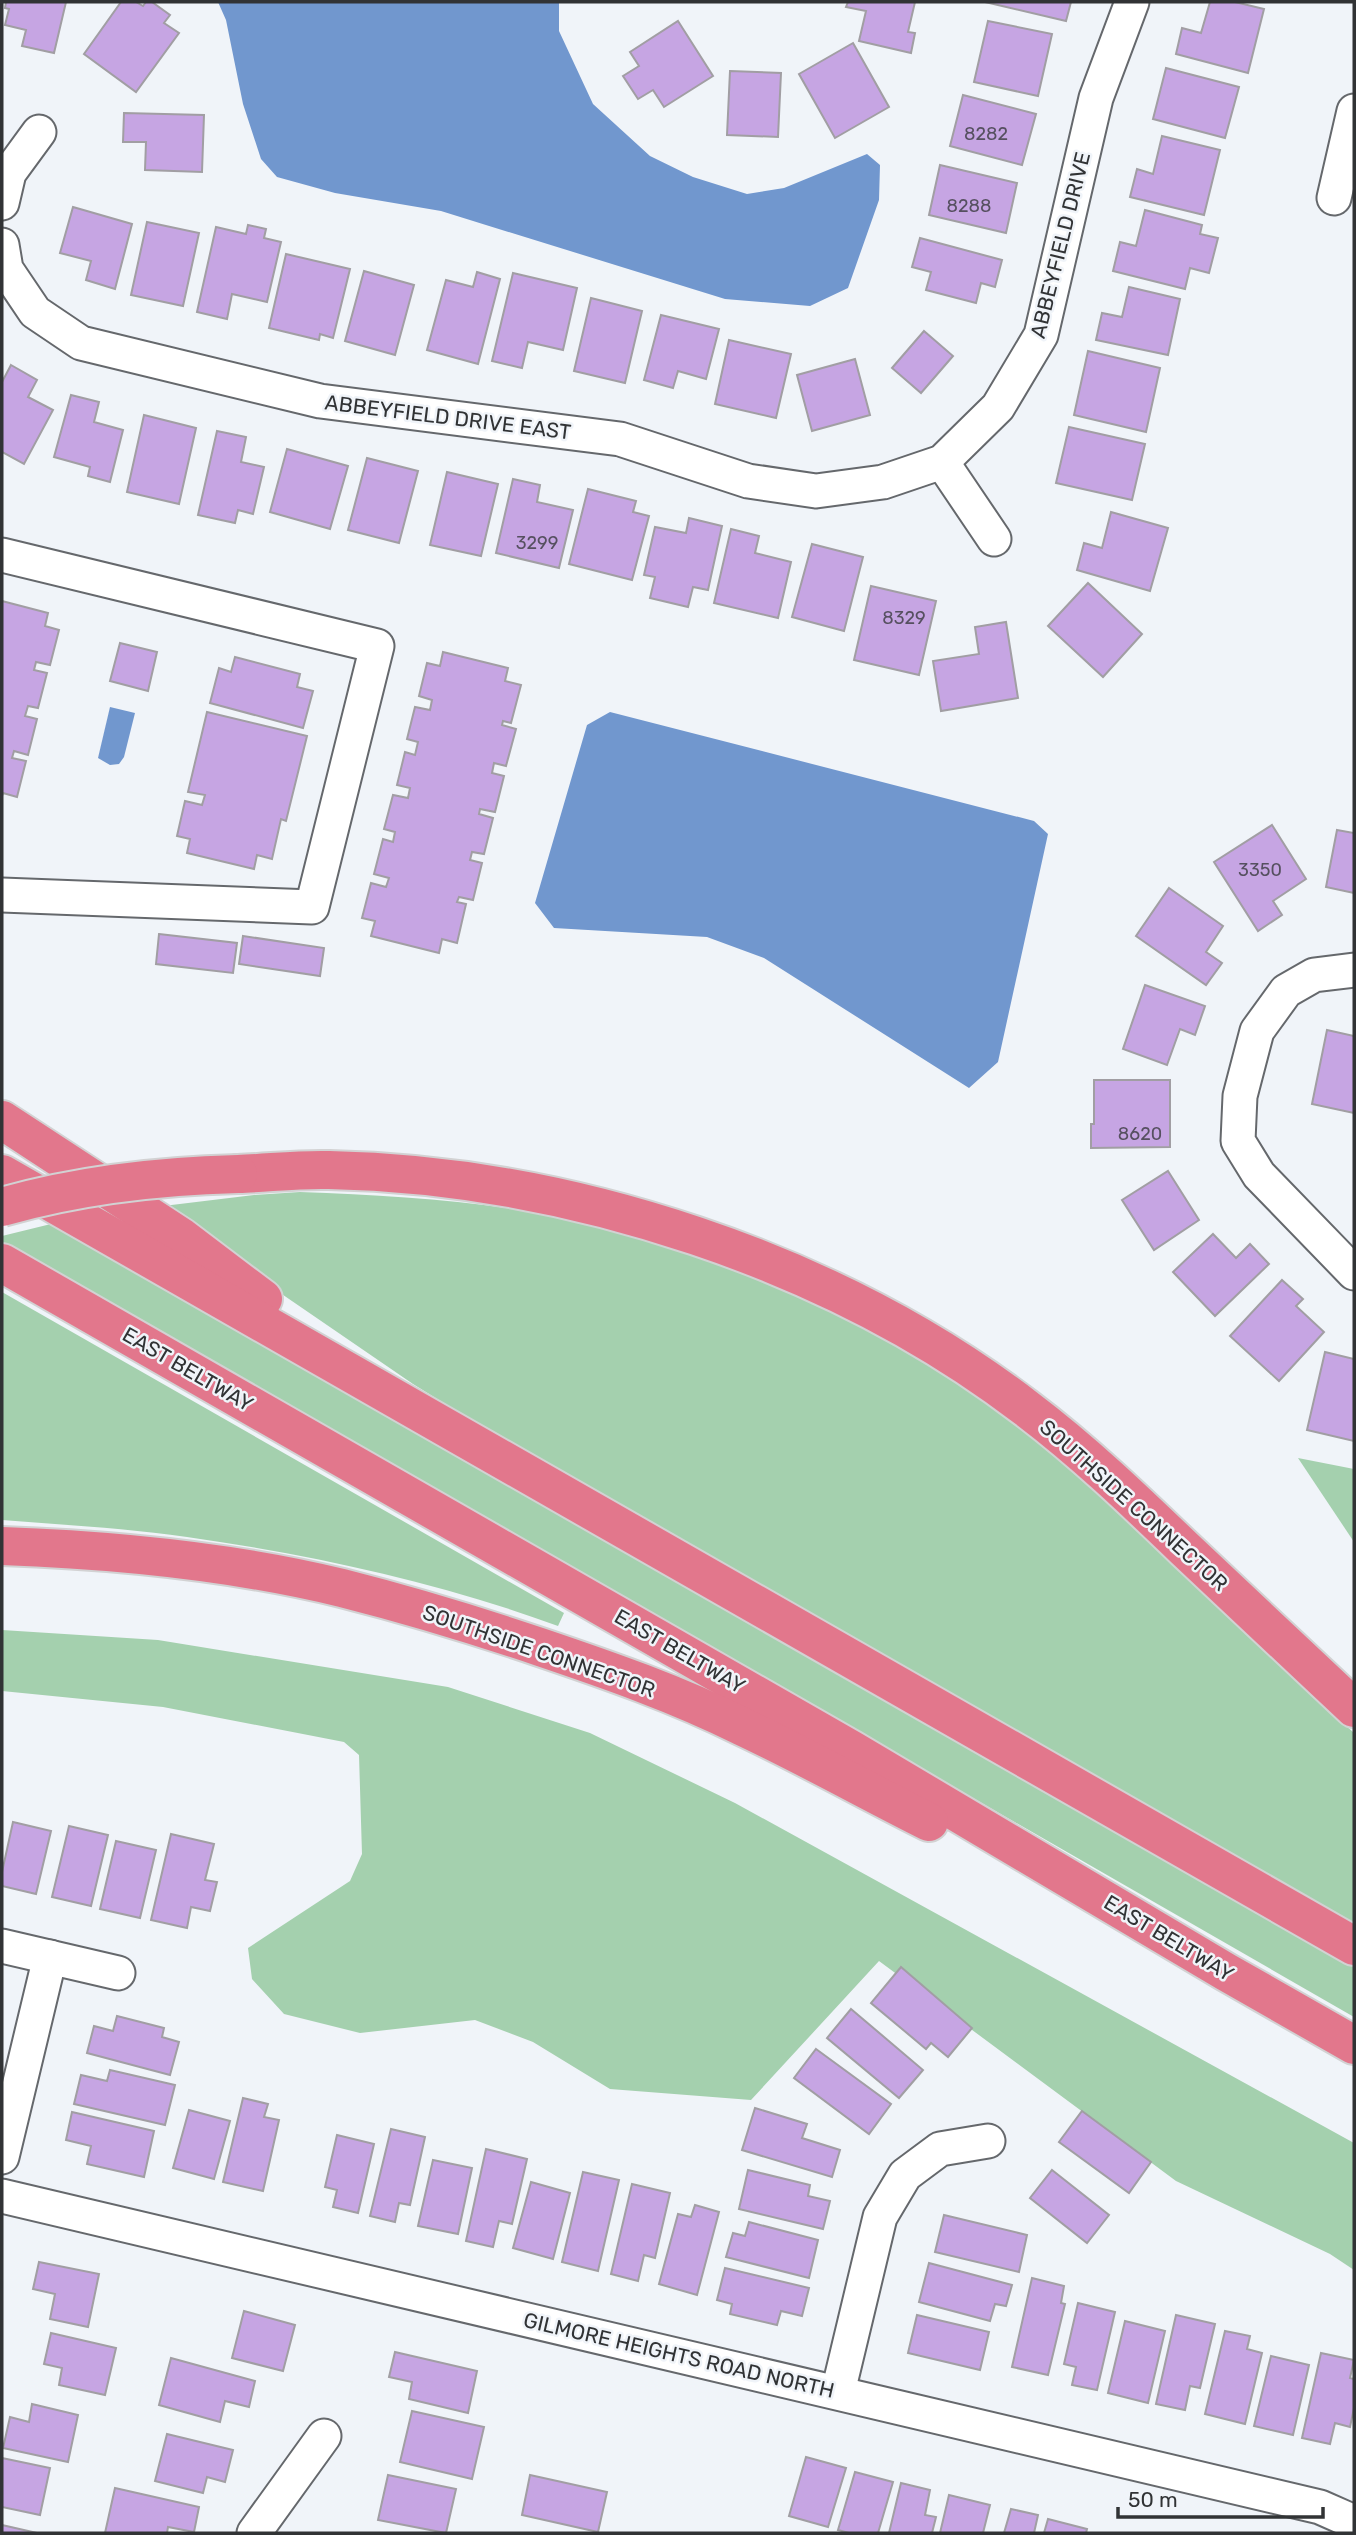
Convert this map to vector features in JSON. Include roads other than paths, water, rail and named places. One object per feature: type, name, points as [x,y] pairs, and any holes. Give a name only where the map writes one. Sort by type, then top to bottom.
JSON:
[{"type":"highway","points":[[2,1120],[181,1237],[397,1399]]},
{"type":"highway","name":"SOUTHSIDE CONNECTOR","points":[[2,1207],[95,1186],[179,1175],[341,1171],[444,1178],[550,1195],[683,1231],[758,1257],[829,1288],[943,1350],[1024,1406],[1090,1458],[1354,1708]]},
{"type":"highway","points":[[2,1174],[1354,1946]]},
{"type":"highway","name":"EAST BELTWAY","points":[[2,1263],[852,1750],[1354,2045]]},
{"type":"highway","name":"SOUTHSIDE CONNECTOR","points":[[2,1546],[71,1548],[157,1557],[341,1588],[485,1628],[608,1670],[741,1725],[1226,1972]]},
{"type":"street","name":"ABBEYFIELD DRIVE","points":[[942,462],[999,407],[1041,335],[1096,98],[1132,2]]},
{"type":"street","points":[[1334,198],[1354,111]]},
{"type":"street","points":[[2,203],[9,173],[39,132]]},
{"type":"street","name":"ABBEYFIELD DRIVE EAST","points":[[2,245],[6,269],[35,312],[81,343],[320,401],[620,439],[748,481],[816,491],[883,482],[942,462]]},
{"type":"street","points":[[942,462],[994,539]]},
{"type":"street","points":[[2,555],[377,646],[312,906],[2,895]]},
{"type":"street","points":[[1354,970],[1314,975],[1286,991],[1257,1031],[1240,1096],[1238,1141],[1259,1175],[1354,1273]]},
{"type":"street","points":[[2,1946],[118,1973]]},
{"type":"street","points":[[2,2157],[51,1957]]},
{"type":"street","points":[[838,2392],[880,2217],[892,2196],[905,2175],[940,2149],[988,2141]]},
{"type":"street","name":"GILMORE HEIGHTS ROAD NORTH","points":[[2,2196],[1320,2507],[1354,2522]]},
{"type":"street","points":[[254,2533],[324,2436]]},
{"type":"water","points":[[218,2],[559,2],[559,31],[593,104],[650,156],[693,177],[747,194],[784,188],[867,154],[880,165],[879,200],[848,288],[810,306],[725,299],[441,211],[335,193],[277,177],[261,159],[243,104],[226,20]]},
{"type":"water","points":[[110,707],[135,713],[124,757],[119,764],[110,765],[98,758]]},
{"type":"water","points":[[610,712],[1034,821],[1048,834],[998,1062],[969,1088],[764,958],[707,937],[554,928],[535,903],[587,725]]}]
